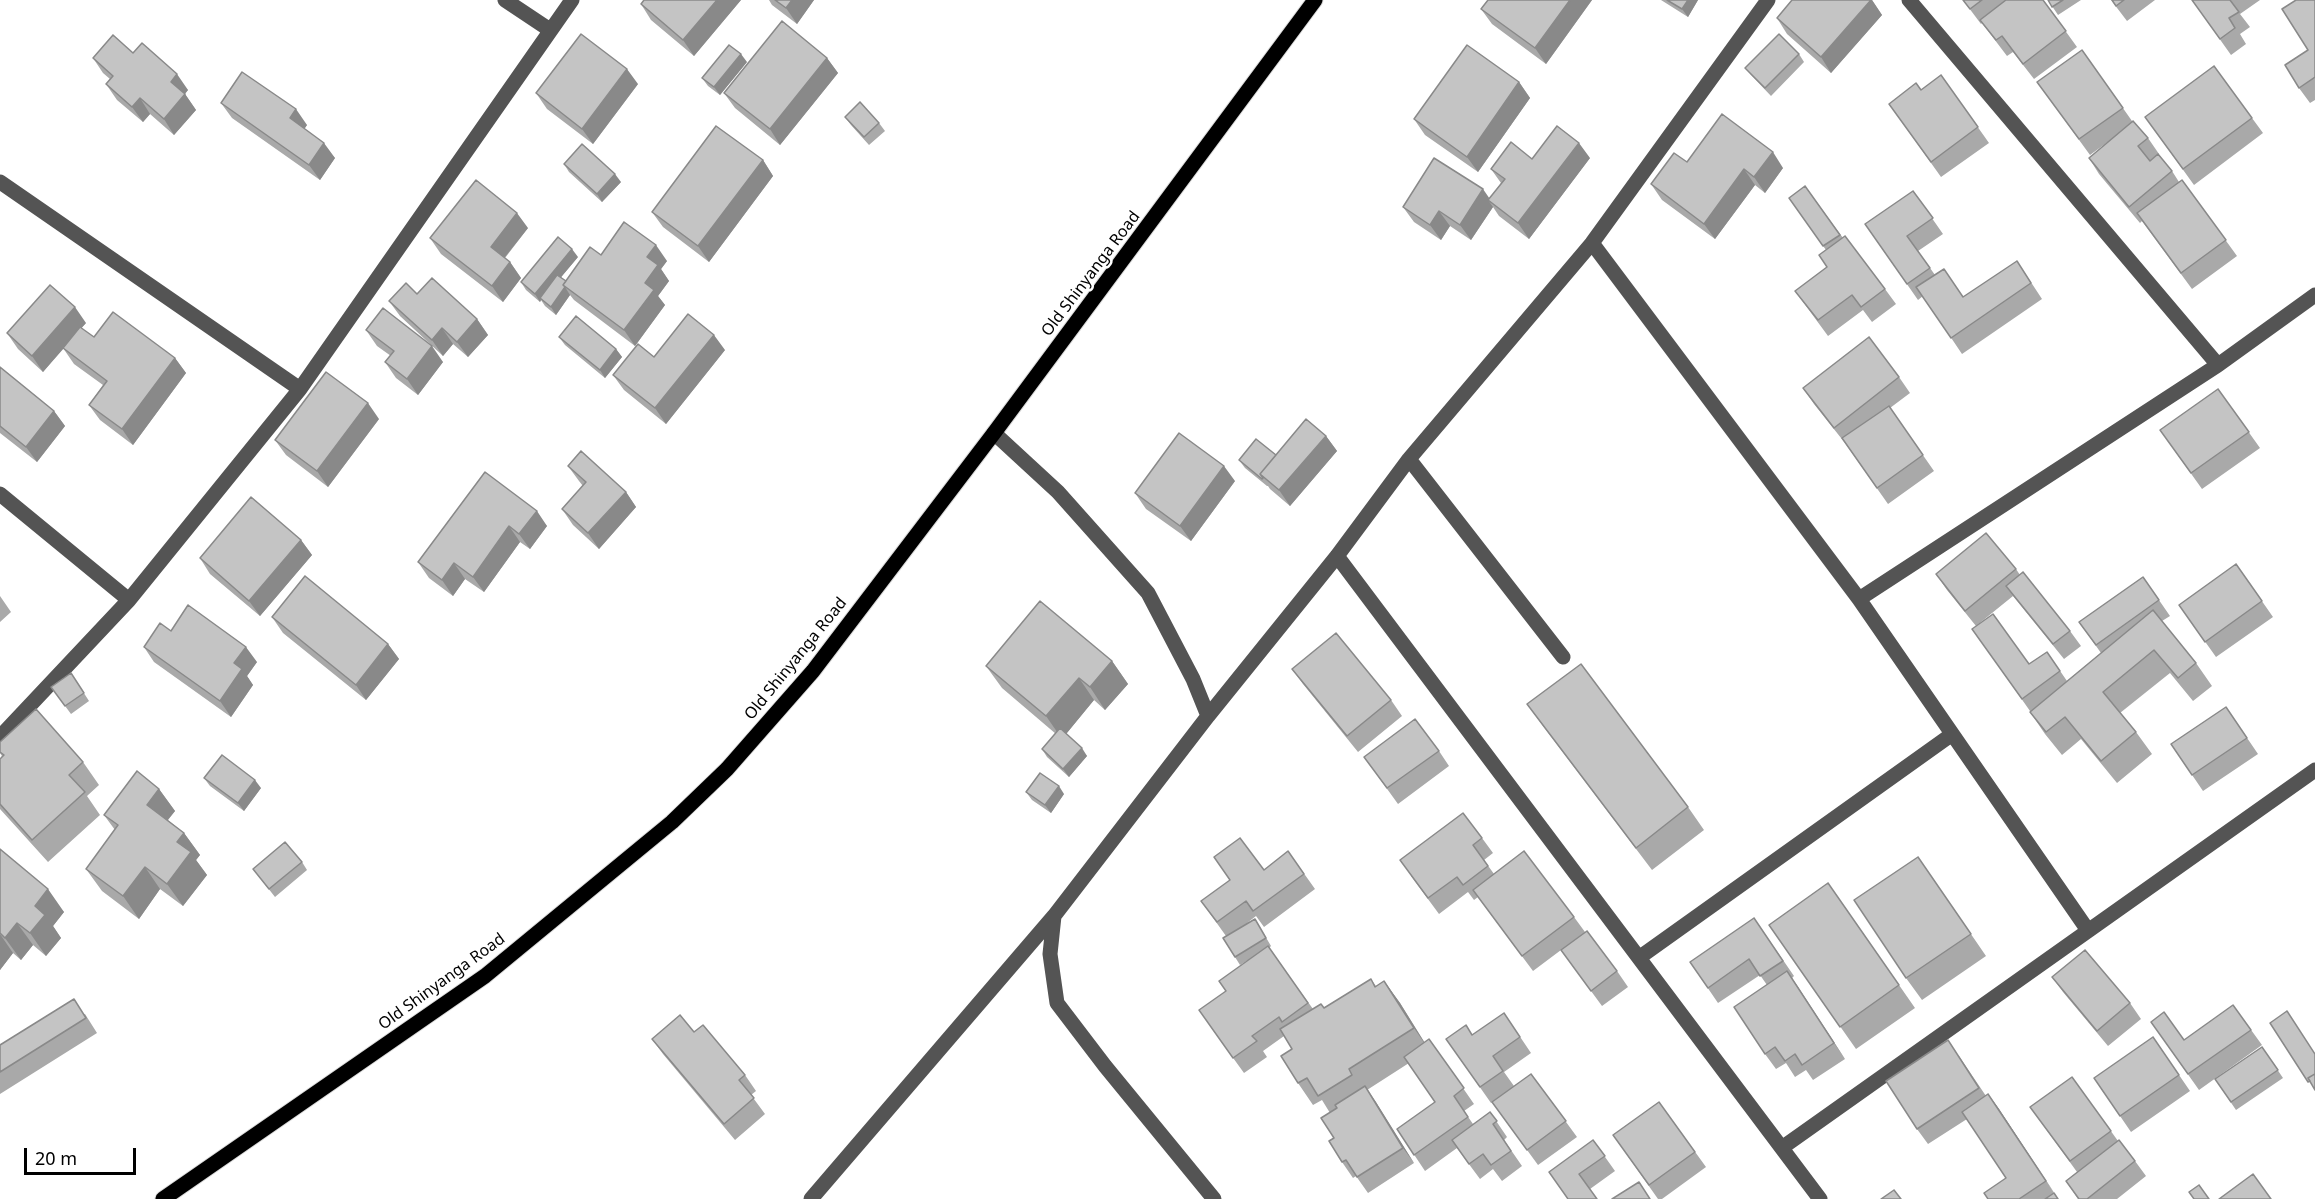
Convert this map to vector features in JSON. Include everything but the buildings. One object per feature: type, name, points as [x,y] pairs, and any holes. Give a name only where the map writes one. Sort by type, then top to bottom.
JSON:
[{"type":"main road","name":"Old Shinyanga Road","points":[[163,1199],[485,976],[672,822],[727,769],[813,671],[994,433],[1315,0]]},
{"type":"street","points":[[505,0],[550,30]]},
{"type":"street","points":[[0,737],[129,600],[300,389],[572,0]]},
{"type":"street","points":[[811,1199],[1054,916],[1208,717],[1337,556],[1409,459],[1592,243],[1768,0]]},
{"type":"street","points":[[1909,0],[2218,365]]},
{"type":"street","points":[[0,182],[300,389]]},
{"type":"street","points":[[1592,243],[1859,599],[2087,929]]},
{"type":"street","points":[[1859,599],[2218,365],[2315,295]]},
{"type":"street","points":[[994,433],[1058,492],[1148,593],[1193,679],[1208,717]]},
{"type":"street","points":[[1409,459],[1563,657]]},
{"type":"street","points":[[0,494],[129,600]]},
{"type":"street","points":[[1337,556],[1820,1199]]},
{"type":"street","points":[[1640,957],[1951,735]]},
{"type":"street","points":[[1783,1147],[2087,929],[2315,770]]},
{"type":"street","points":[[1054,916],[1050,954],[1057,1003],[1105,1066],[1214,1199]]}]
